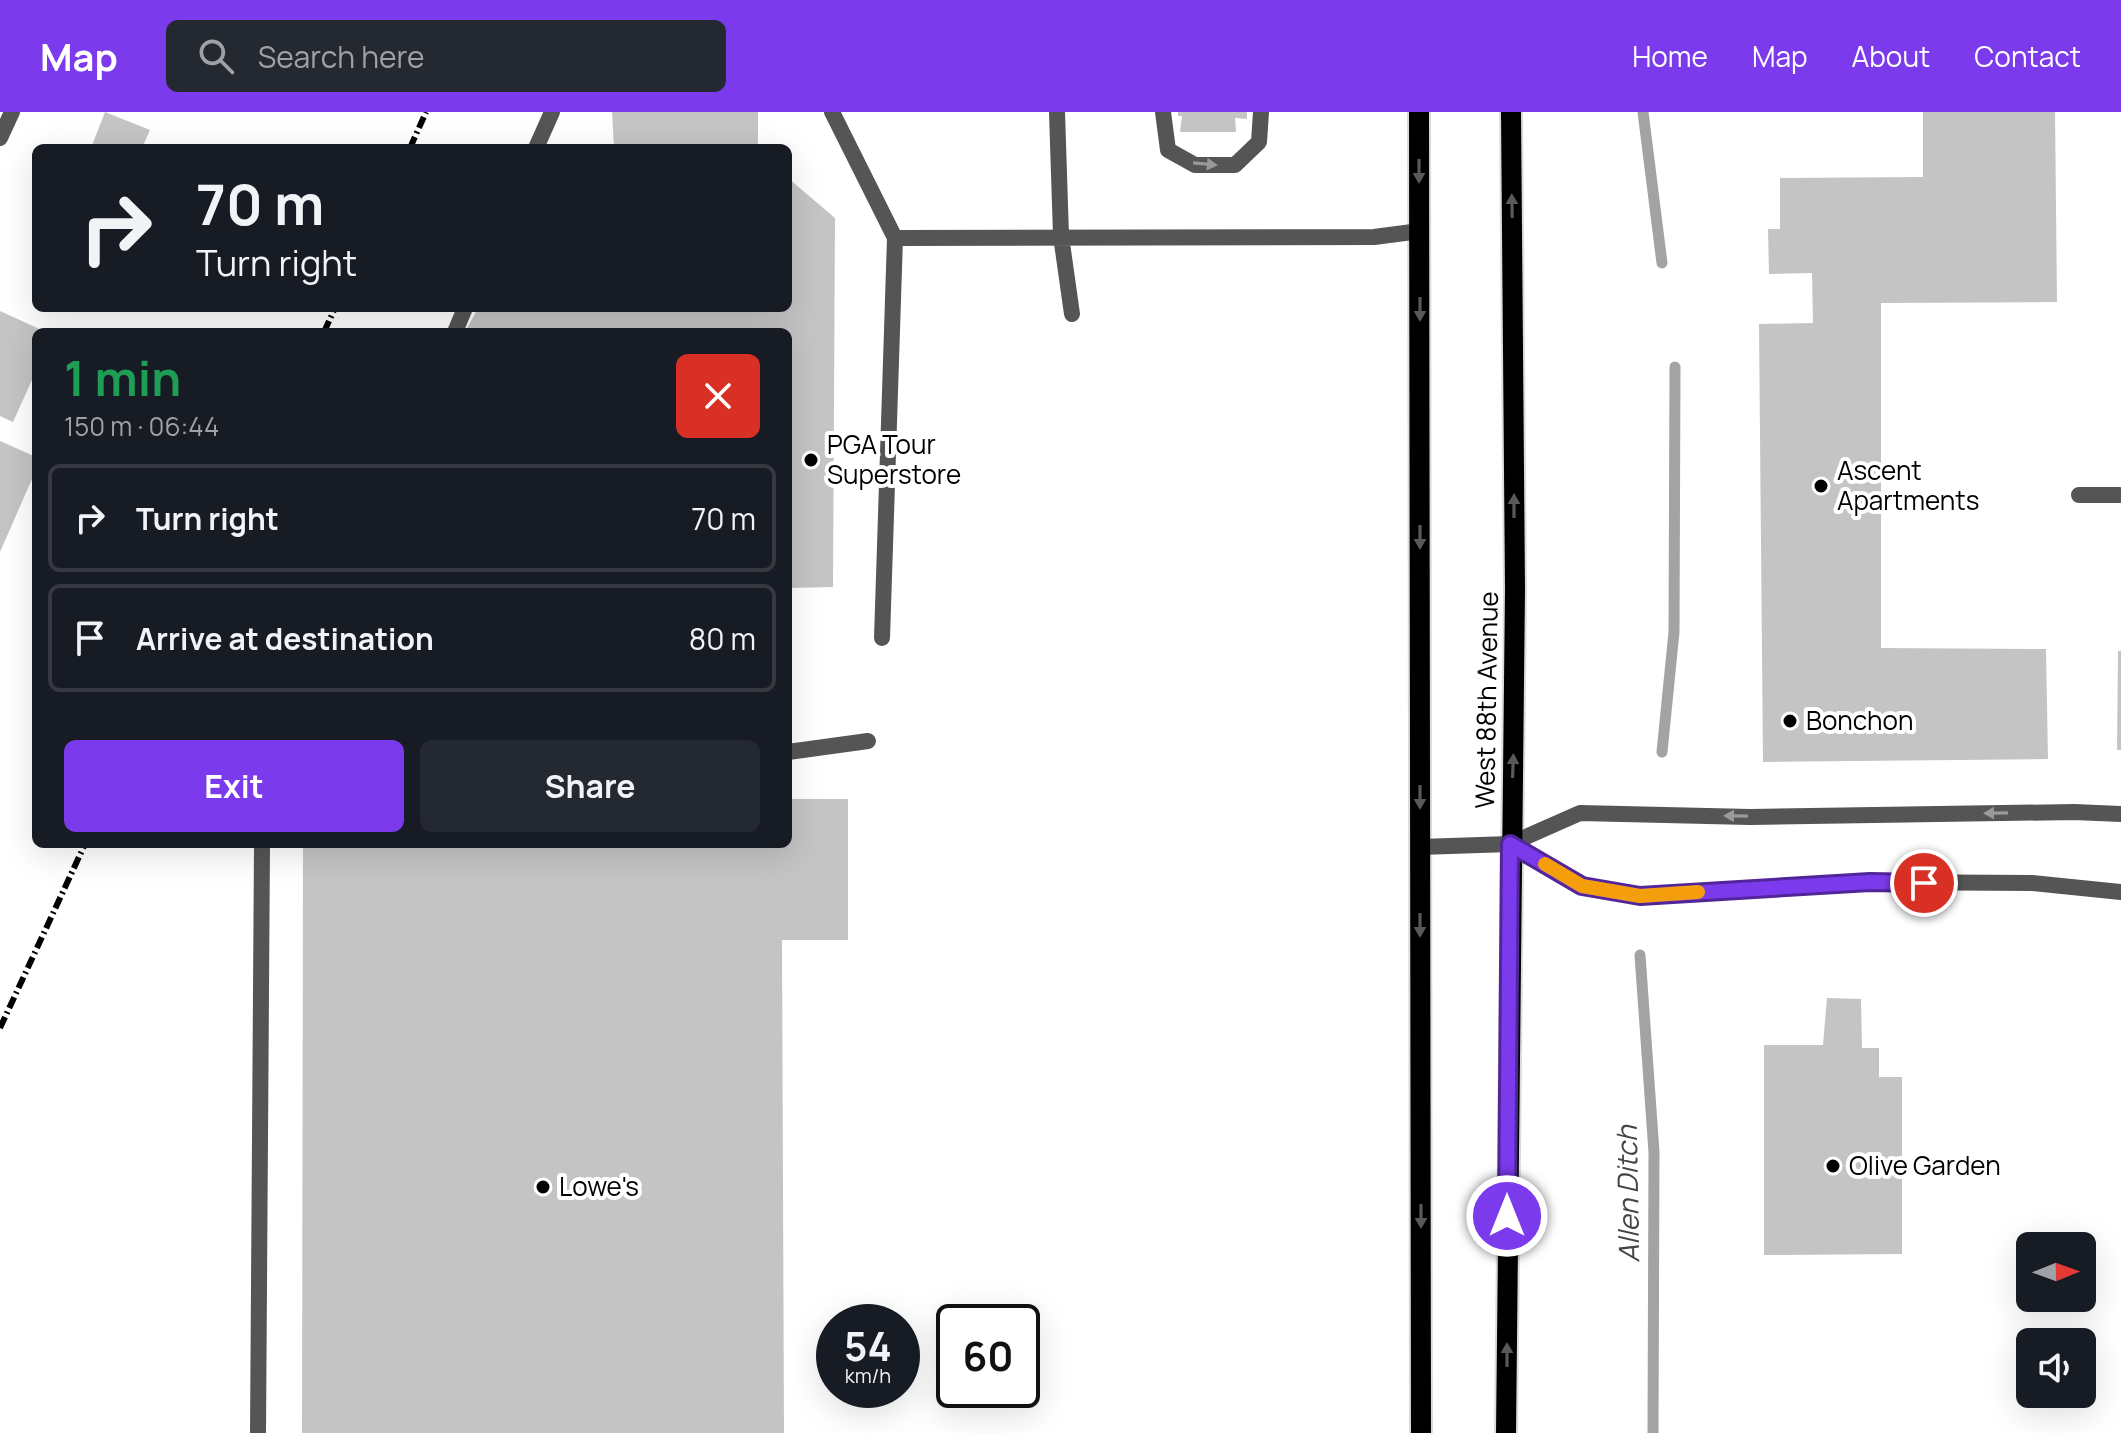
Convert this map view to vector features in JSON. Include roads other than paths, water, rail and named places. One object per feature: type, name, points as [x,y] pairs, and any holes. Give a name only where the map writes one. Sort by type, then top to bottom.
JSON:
[{"type":"main road","points":[[1419,112],[1421,1433]]},
{"type":"main road","name":"West 88th Avenue","points":[[1506,1433],[1515,589],[1511,112]]},
{"type":"street","points":[[0,138],[12,112]]},
{"type":"street","points":[[538,144],[552,112]]},
{"type":"street","points":[[832,112],[895,238],[882,638]]},
{"type":"street","points":[[1057,112],[1061,236],[1072,314]]},
{"type":"street","points":[[1163,112],[1168,150],[1195,165],[1235,165],[1259,142],[1261,112]]},
{"type":"street","points":[[895,238],[1374,237],[1420,231]]},
{"type":"street","points":[[2079,495],[2119,495]]},
{"type":"street","points":[[792,751],[868,741]]},
{"type":"street","points":[[1420,847],[1510,844],[1580,813],[1750,817],[2121,814]]},
{"type":"street","points":[[1510,844],[1582,886],[1640,896],[1870,882],[2032,883],[2121,892]]},
{"type":"street","points":[[258,1433],[262,848]]},
{"type":"waterway","points":[[1643,112],[1662,263]]},
{"type":"waterway","points":[[1662,752],[1674,632],[1675,367]]},
{"type":"waterway","name":"Allen Ditch","points":[[1640,955],[1654,1152],[1653,1433]]},
{"type":"railway","points":[[412,144],[426,112]]},
{"type":"railway","points":[[326,328],[333,312]]},
{"type":"railway","points":[[0,1028],[83,848]]},
{"type":"place","name":"PGA Tour Superstore","points":[[811,460]]},
{"type":"place","name":"Ascent Apartments","points":[[1821,486]]},
{"type":"place","name":"Bonchon","points":[[1790,721]]},
{"type":"place","name":"Olive Garden","points":[[1833,1166]]},
{"type":"place","name":"Lowe's","points":[[543,1187]]}]
